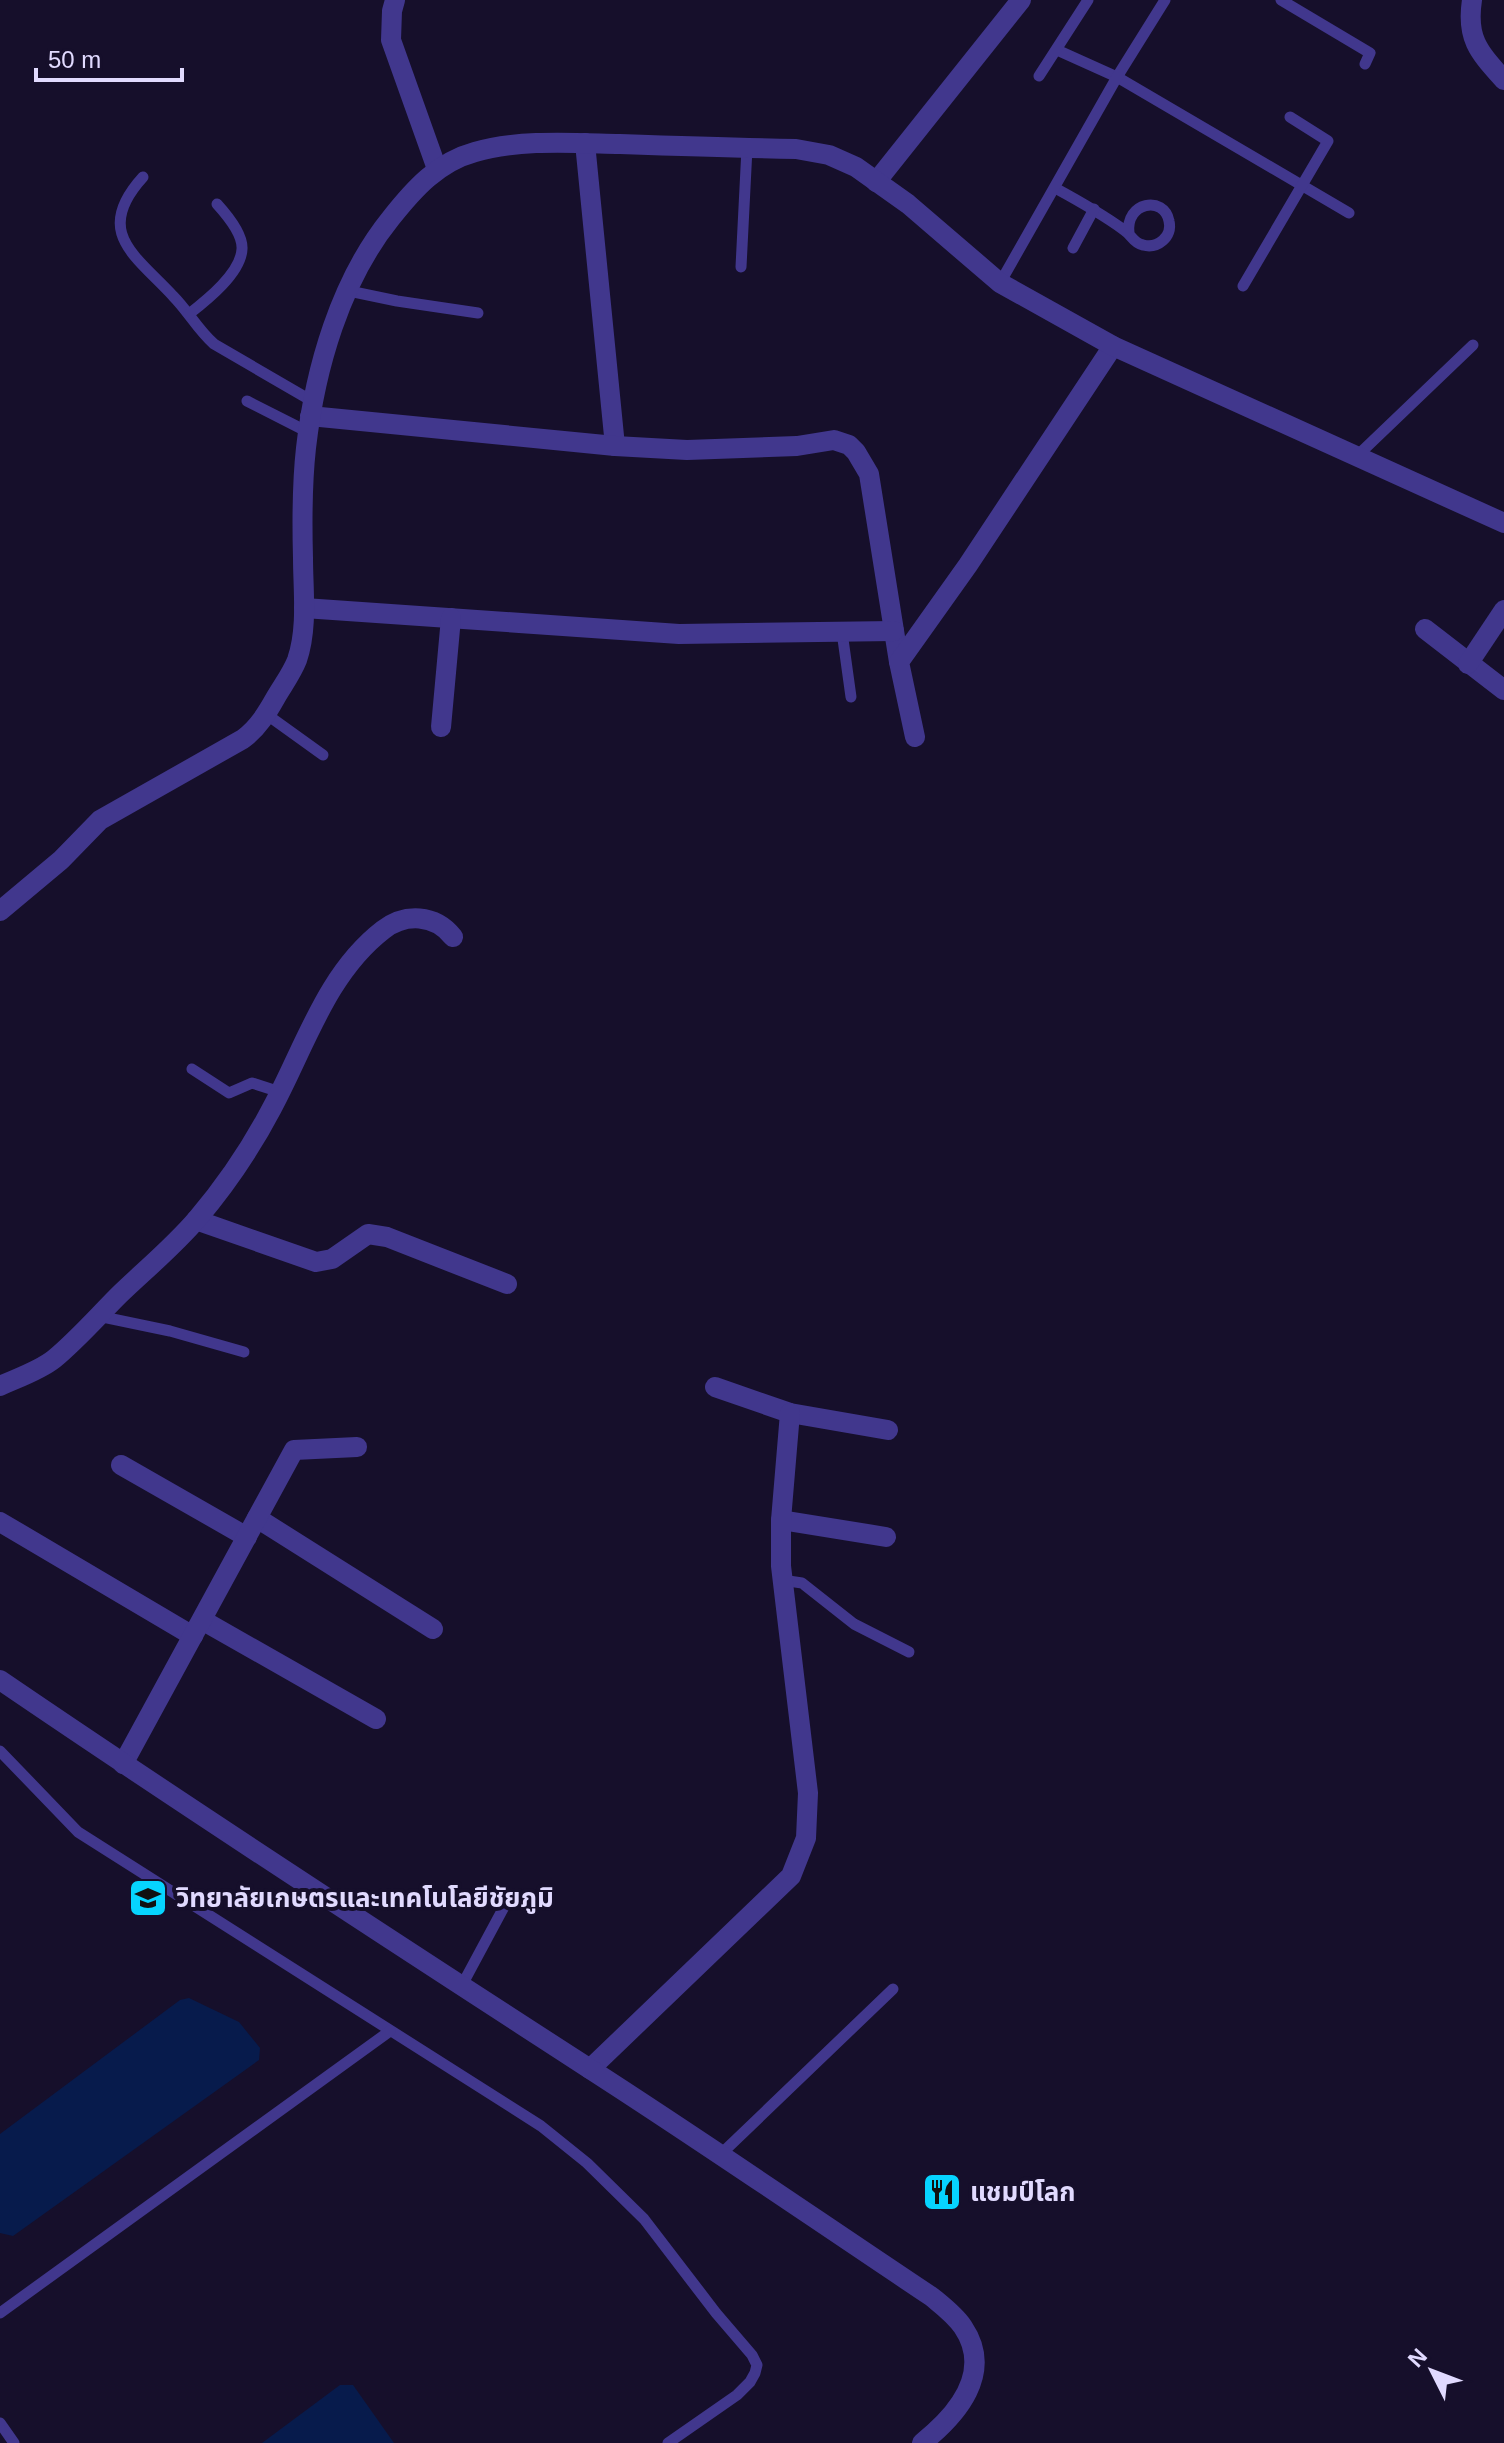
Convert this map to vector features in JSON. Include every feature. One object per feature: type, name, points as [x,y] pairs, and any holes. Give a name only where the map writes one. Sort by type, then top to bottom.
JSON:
[{"type":"street","points":[[395,0],[391,40],[437,169]]},
{"type":"street","points":[[876,182],[1021,0]]},
{"type":"street","points":[[1472,0],[1471,36],[1486,60],[1504,80]]},
{"type":"street","points":[[585,143],[615,446]]},
{"type":"street","points":[[0,911],[61,860],[100,820],[243,739],[266,714],[297,659],[304,608],[303,490],[310,416],[324,353],[362,260],[381,230],[419,185],[437,169],[475,151],[585,143],[796,149],[829,155],[856,167],[908,204],[1000,283],[1113,346],[1504,523]]},
{"type":"street","points":[[899,662],[968,565],[1113,346]]},
{"type":"street","points":[[310,416],[615,446],[687,450],[797,446],[834,440],[849,445],[864,462],[869,474],[899,662],[915,737]]},
{"type":"street","points":[[304,608],[679,634],[894,631]]},
{"type":"street","points":[[1468,664],[1504,610]]},
{"type":"street","points":[[441,727],[451,618]]},
{"type":"street","points":[[1425,629],[1504,690]]},
{"type":"street","points":[[0,1386],[53,1360],[196,1220],[249,1150],[332,987],[352,961],[385,928],[407,918],[421,918],[446,928],[453,937]]},
{"type":"street","points":[[196,1220],[316,1262],[332,1259],[368,1234],[387,1237],[507,1284]]},
{"type":"street","points":[[715,1387],[790,1413],[888,1430]]},
{"type":"street","points":[[590,2069],[791,1876],[806,1838],[808,1793],[782,1580],[781,1520],[790,1413]]},
{"type":"street","points":[[123,1764],[294,1450],[357,1447]]},
{"type":"street","points":[[121,1465],[247,1537]]},
{"type":"street","points":[[257,1518],[433,1629]]},
{"type":"street","points":[[781,1520],[886,1537]]},
{"type":"street","points":[[0,1522],[197,1628],[376,1719]]},
{"type":"street","points":[[0,1680],[932,2297],[963,2328],[972,2346],[974,2368],[971,2388],[958,2408],[940,2429],[922,2443]]},
{"type":"lane","points":[[1039,76],[1088,0]]},
{"type":"lane","points":[[1000,283],[1117,77],[1165,0]]},
{"type":"lane","points":[[1281,0],[1370,53],[1365,64]]},
{"type":"lane","points":[[1057,50],[1117,77],[1349,213]]},
{"type":"lane","points":[[1243,286],[1328,141],[1290,117]]},
{"type":"lane","points":[[741,267],[747,148]]},
{"type":"lane","points":[[143,177],[122,205],[119,220],[129,249],[189,314],[205,336],[310,416]]},
{"type":"lane","points":[[1055,188],[1129,233]]},
{"type":"lane","points":[[189,314],[221,286],[238,262],[242,250],[240,238],[217,204]]},
{"type":"lane","points":[[1073,248],[1094,209]]},
{"type":"lane","points":[[349,291],[478,313]]},
{"type":"lane","points":[[1356,458],[1473,345]]},
{"type":"lane","points":[[247,401],[310,416]]},
{"type":"lane","points":[[842,632],[851,697]]},
{"type":"lane","points":[[266,714],[323,755]]},
{"type":"lane","points":[[192,1069],[229,1093],[252,1083],[280,1092]]},
{"type":"lane","points":[[98,1316],[170,1331],[244,1352]]},
{"type":"lane","points":[[782,1580],[802,1583],[854,1624],[909,1652]]},
{"type":"lane","points":[[0,1751],[78,1832],[541,2126],[587,2163],[644,2219],[757,2365],[750,2382],[737,2395],[668,2443]]},
{"type":"lane","points":[[461,1987],[504,1907]]},
{"type":"lane","points":[[720,2155],[893,1989]]},
{"type":"lane","points":[[0,2313],[390,2031]]},
{"type":"lane","points":[[0,2423],[14,2443]]},
{"type":"water","points":[[189,1998],[239,2022],[260,2048],[259,2060],[13,2236],[0,2233],[0,2134],[180,2000]]},
{"type":"water","points":[[340,2385],[353,2385],[394,2443],[262,2443]]},
{"type":"place","name":"วิทยาลัยเกษตรและเทคโนโลยีชัยภูมิ","points":[[148,1898]]},
{"type":"place","name":"แชมป์โลก","points":[[942,2192]]}]
